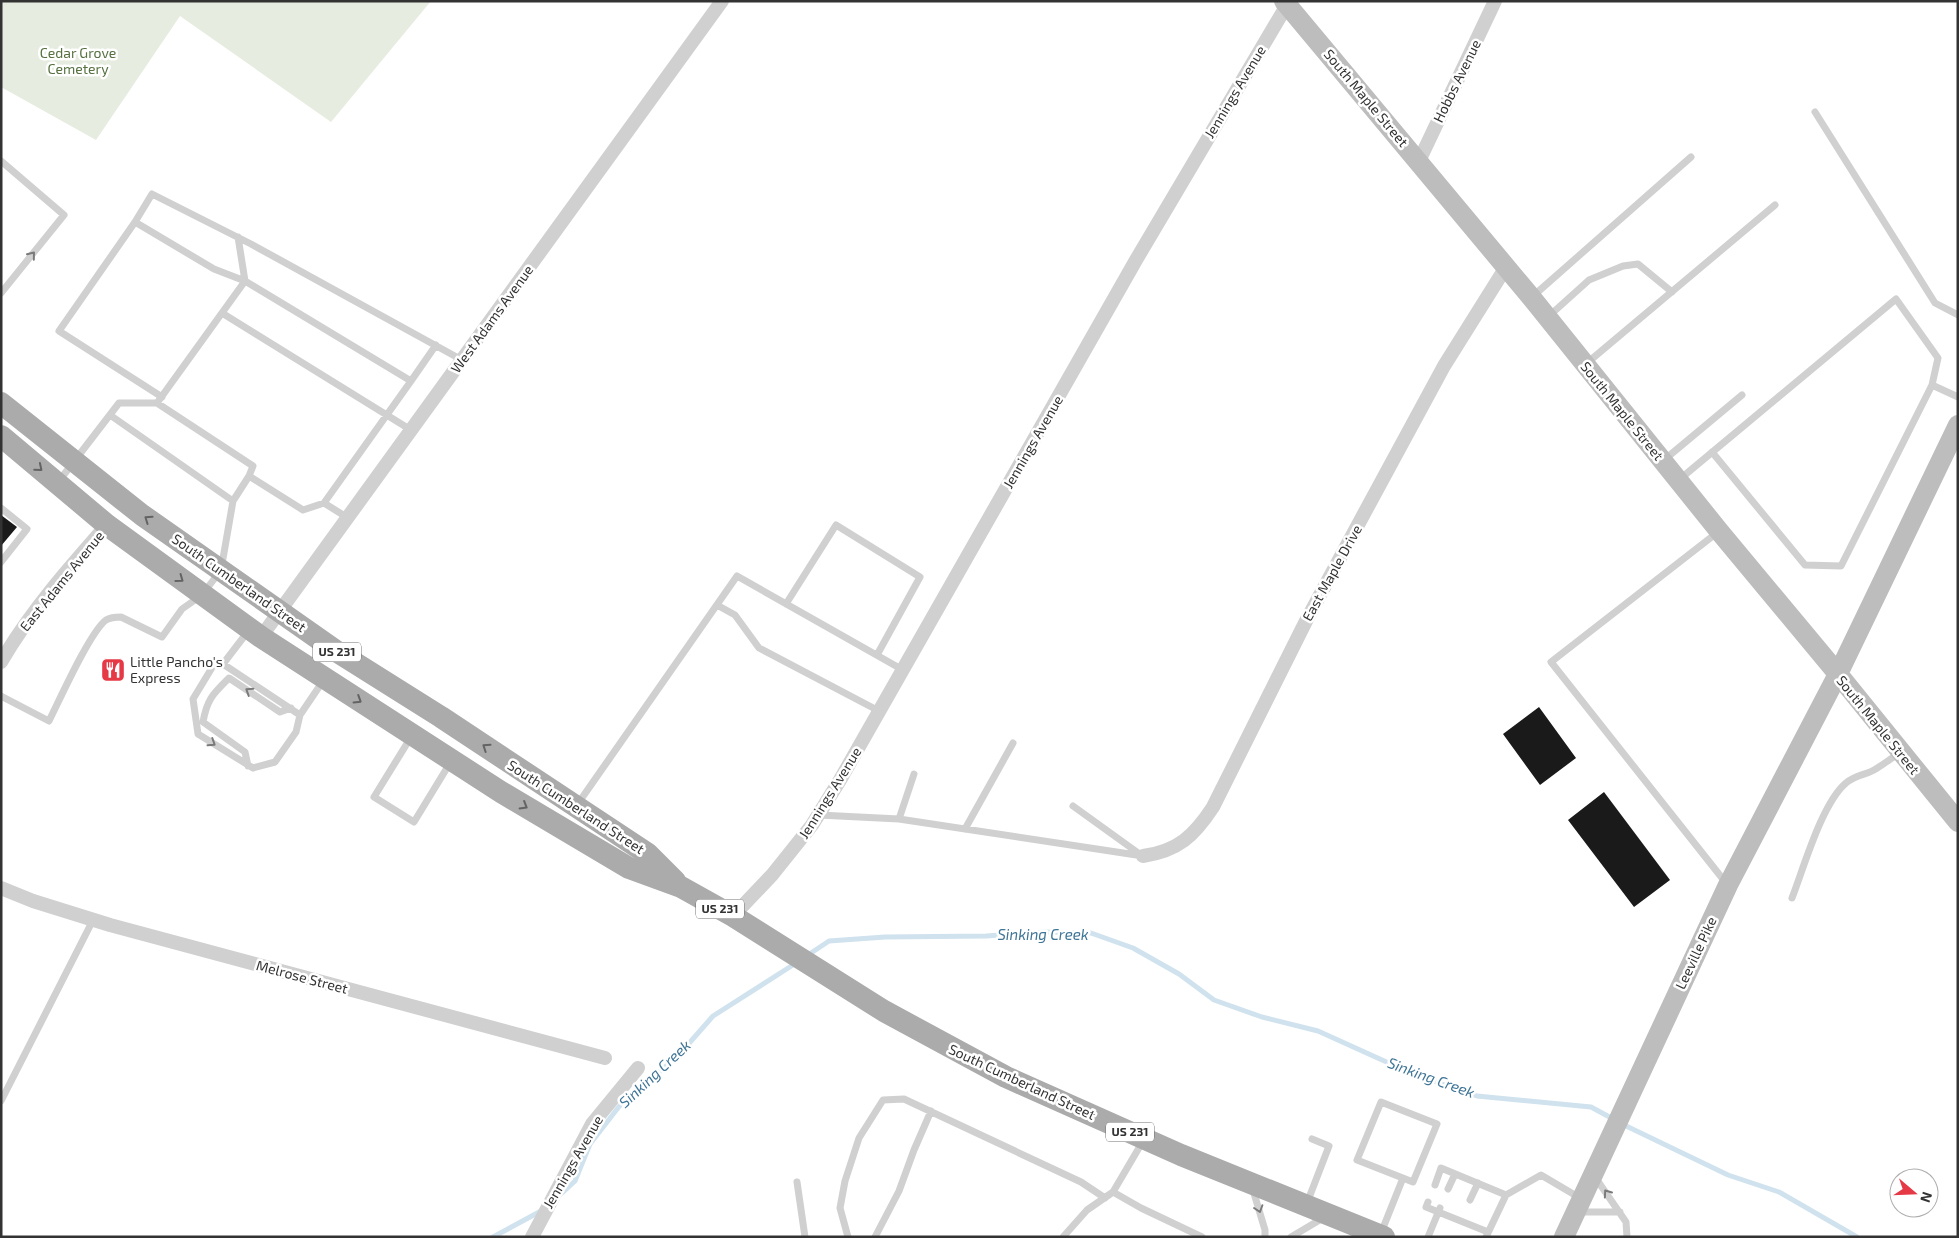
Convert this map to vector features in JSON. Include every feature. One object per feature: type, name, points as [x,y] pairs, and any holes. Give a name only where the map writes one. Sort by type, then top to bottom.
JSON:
[{"type":"main road","name":"South Cumberland Street","points":[[1,403],[8,432],[58,484],[106,525],[256,633],[501,792],[629,868],[681,887],[733,916],[884,1011],[1006,1077],[1144,1138],[1382,1236]]},
{"type":"main road","name":"South Cumberland Street","points":[[8,432],[75,462],[142,515],[336,651],[441,717],[648,854],[681,887]]},
{"type":"street","name":"West Adams Avenue","points":[[256,633],[280,612],[722,1]]},
{"type":"street","name":"Hobbs Avenue","points":[[1419,161],[1494,1]]},
{"type":"street","name":"South Maple Street","points":[[1286,3],[1531,297],[1662,462],[1958,822]]},
{"type":"street","name":"Jennings Avenue","points":[[733,916],[772,875],[818,815],[880,711],[1136,260],[1286,3]]},
{"type":"street","name":"East Maple Drive","points":[[1143,856],[1162,853],[1189,838],[1213,807],[1307,619],[1444,366],[1506,267]]},
{"type":"street","name":"Leeville Pike","points":[[1564,1237],[1728,885],[1838,674],[1958,425]]},
{"type":"street","name":"East Adams Avenue","points":[[1,662],[28,621],[61,578],[106,525]]},
{"type":"street","name":"Melrose Street","points":[[1,888],[33,901],[93,920],[605,1058]]},
{"type":"street","name":"Jennings Avenue","points":[[532,1237],[592,1124],[638,1068]]},
{"type":"lane","points":[[1815,112],[1934,304],[1958,315]]},
{"type":"lane","points":[[1531,297],[1691,157]]},
{"type":"lane","points":[[1,162],[64,215],[1,293]]},
{"type":"lane","points":[[1,696],[49,721],[91,640],[107,620],[115,616],[121,617],[162,637],[182,609],[202,595],[221,570],[232,500],[249,476],[253,466],[59,332],[135,222],[152,194],[238,237],[462,360]]},
{"type":"lane","points":[[1585,365],[1775,205]]},
{"type":"lane","points":[[135,222],[214,269],[245,281],[412,381]]},
{"type":"lane","points":[[160,400],[245,281],[238,237]]},
{"type":"lane","points":[[1548,318],[1590,280],[1623,266],[1638,264],[1672,292]]},
{"type":"lane","points":[[1677,480],[1896,299],[1938,358],[1932,385],[1841,566],[1805,565],[1712,452]]},
{"type":"lane","points":[[222,313],[411,430]]},
{"type":"lane","points":[[249,476],[303,510],[324,503],[436,345]]},
{"type":"lane","points":[[1932,385],[1958,397]]},
{"type":"lane","points":[[1662,462],[1742,395]]},
{"type":"lane","points":[[58,484],[119,403],[160,400]]},
{"type":"lane","points":[[110,415],[232,500]]},
{"type":"lane","points":[[324,503],[348,518]]},
{"type":"lane","points":[[1,508],[27,529],[1,562]]},
{"type":"lane","points":[[786,604],[836,525],[920,577],[877,655]]},
{"type":"lane","points":[[1719,531],[1551,662],[1728,885]]},
{"type":"lane","points":[[576,807],[737,576],[903,670]]},
{"type":"lane","points":[[717,605],[735,615],[759,648],[880,711]]},
{"type":"lane","points":[[256,633],[223,664],[214,666],[193,699],[198,734],[253,768],[275,762],[296,732],[300,715],[325,679]]},
{"type":"lane","points":[[223,664],[300,715]]},
{"type":"lane","points":[[248,766],[245,752],[204,722],[205,709],[210,696],[229,678],[280,712],[291,708]]},
{"type":"lane","points":[[413,735],[374,797],[414,822],[452,760]]},
{"type":"lane","points":[[965,829],[1013,743]]},
{"type":"lane","points":[[1792,898],[1821,822],[1834,797],[1844,784],[1855,776],[1873,771],[1900,752]]},
{"type":"lane","points":[[899,819],[914,774]]},
{"type":"lane","points":[[1073,806],[1143,856]]},
{"type":"lane","points":[[818,815],[899,819],[1143,856]]},
{"type":"lane","points":[[1,1100],[93,920]]},
{"type":"lane","points":[[848,1237],[840,1208],[845,1181],[859,1138],[883,1100],[904,1099],[1081,1182],[1105,1198]]},
{"type":"lane","points":[[1381,1102],[1437,1124],[1413,1182],[1403,1178],[1358,1160],[1381,1102]]},
{"type":"lane","points":[[875,1237],[899,1191],[931,1112]]},
{"type":"lane","points":[[1063,1237],[1087,1210],[1113,1192],[1144,1138]]},
{"type":"lane","points":[[1306,1205],[1329,1146],[1312,1139]]},
{"type":"lane","points":[[1435,1185],[1441,1168],[1506,1195]]},
{"type":"lane","points":[[1448,1190],[1455,1174]]},
{"type":"lane","points":[[1594,1174],[1626,1222],[1627,1237]]},
{"type":"lane","points":[[1428,1202],[1426,1207],[1461,1219],[1487,1234],[1506,1195],[1541,1175],[1579,1206],[1620,1212]]},
{"type":"lane","points":[[1382,1236],[1403,1178]]},
{"type":"lane","points":[[797,1182],[805,1237]]},
{"type":"lane","points":[[1250,1182],[1265,1230],[1265,1237]]},
{"type":"lane","points":[[1470,1200],[1478,1183]]},
{"type":"lane","points":[[1113,1192],[1140,1208],[1202,1237]]},
{"type":"lane","points":[[1428,1237],[1439,1210]]},
{"type":"lane","points":[[1291,1237],[1328,1214]]},
{"type":"green space","name":"Cedar Grove Cemetery","points":[[1,1],[431,1],[331,122],[180,16],[96,140],[1,87]]},
{"type":"building","points":[[1,515],[17,527],[1,546]]},
{"type":"building","points":[[1539,707],[1576,758],[1540,785],[1503,734]]},
{"type":"building","points":[[1604,792],[1670,880],[1634,907],[1568,820]]},
{"type":"waterway","name":"Sinking Creek","points":[[808,955],[829,941],[885,937],[986,936],[1046,932],[1091,933],[1133,948],[1179,974],[1214,1000],[1262,1017],[1318,1031],[1413,1074],[1477,1096],[1591,1107],[1615,1120]]},
{"type":"waterway","name":"Sinking Creek","points":[[561,1194],[575,1181],[590,1144],[621,1104],[677,1057],[713,1016],[796,963]]},
{"type":"waterway","name":"Sinking Creek","points":[[1622,1124],[1728,1175],[1779,1192],[1857,1237]]},
{"type":"waterway","name":"Sinking Creek","points":[[493,1237],[541,1211]]},
{"type":"place","name":"Little Pancho's Express","points":[[113,670]]}]
